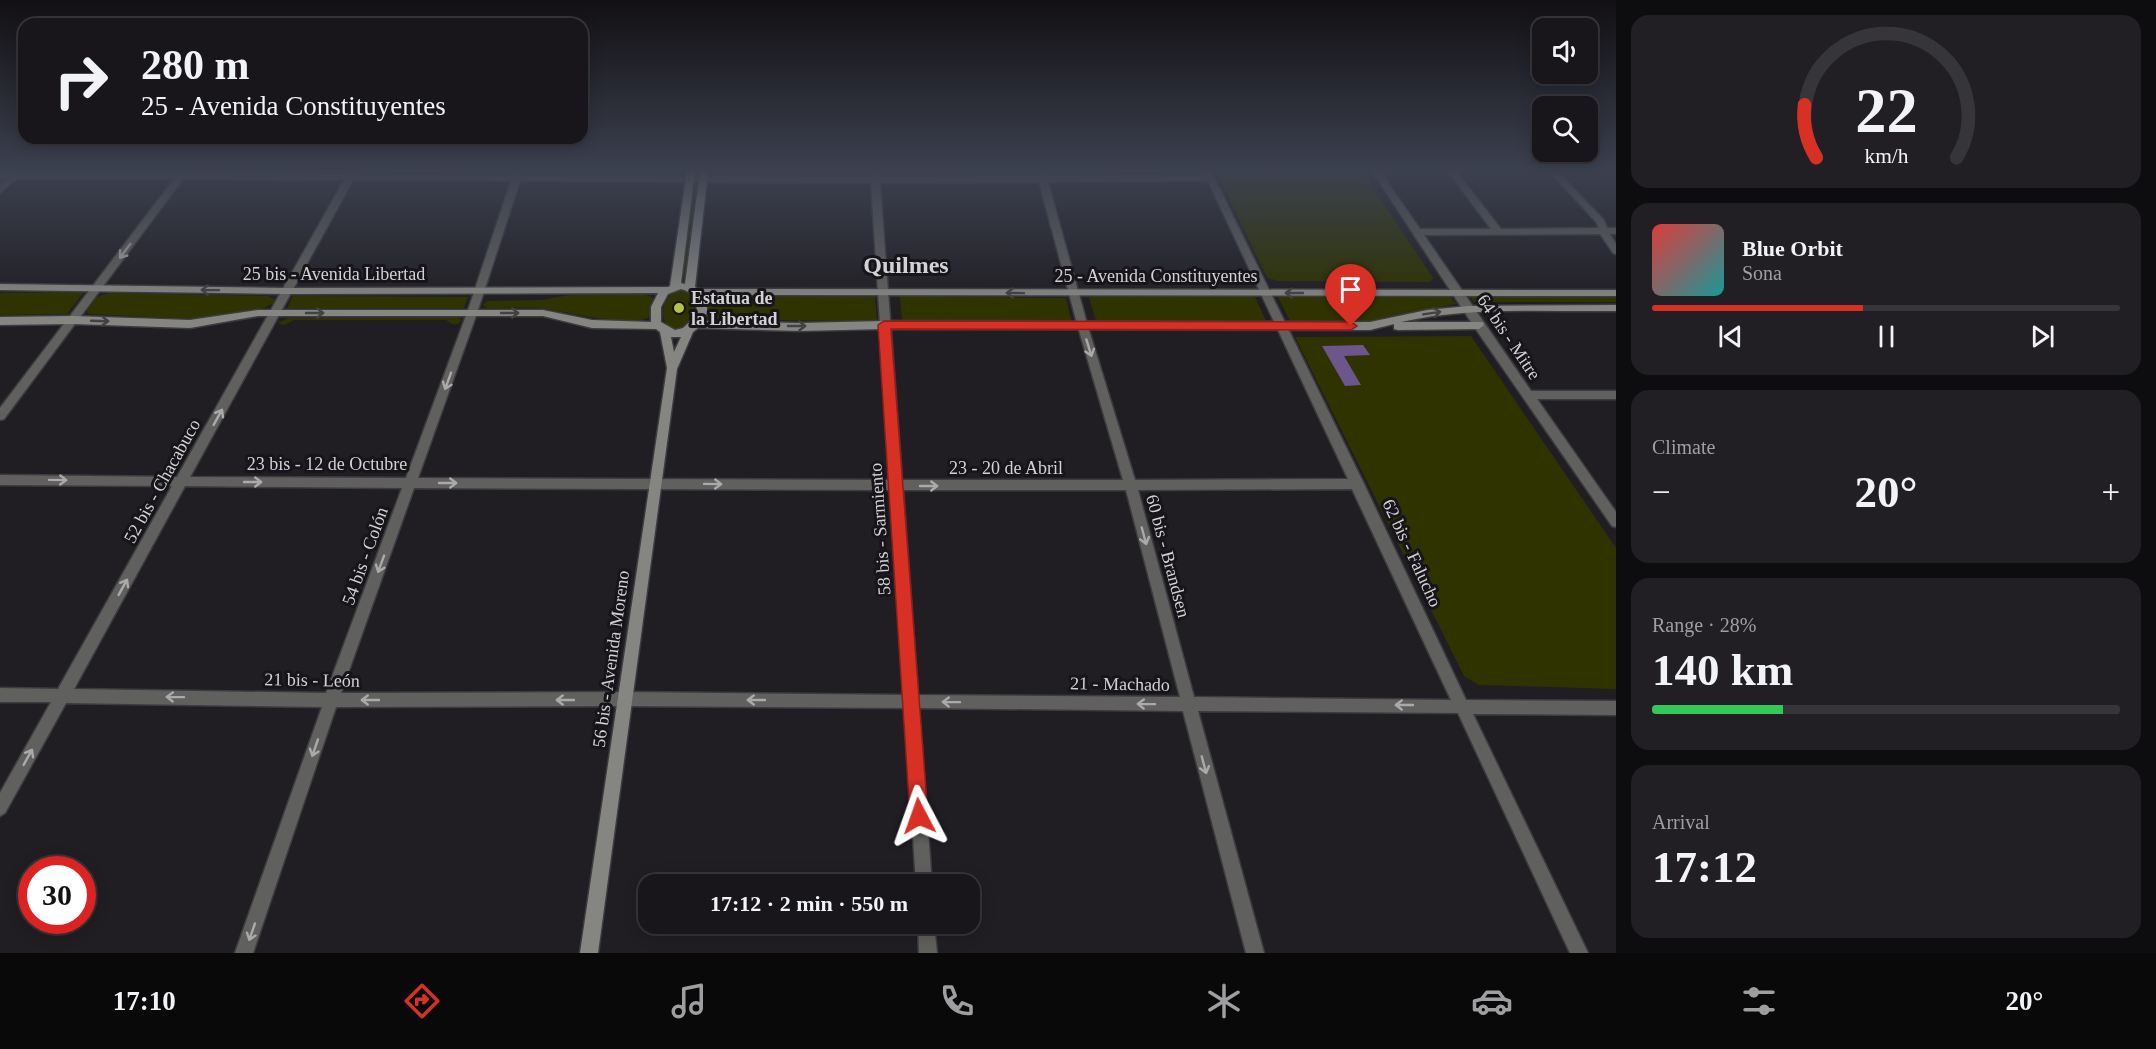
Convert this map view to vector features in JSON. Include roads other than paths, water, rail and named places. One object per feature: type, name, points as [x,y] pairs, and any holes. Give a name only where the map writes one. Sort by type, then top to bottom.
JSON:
[{"type":"main road","points":[[662,329],[656,323],[656,306],[659,299],[671,288],[683,215]]},
{"type":"main road","points":[[0,321],[73,320],[190,324],[276,312],[543,313],[592,324],[662,329],[674,334],[688,332],[697,324],[703,308],[693,290],[699,215]]},
{"type":"main road","name":"25 bis - Avenida Libertad","points":[[0,287],[287,291],[540,298],[558,291],[671,288]]},
{"type":"main road","points":[[671,288],[693,290]]},
{"type":"main road","name":"25 - Avenida Constituyentes","points":[[693,290],[1075,293],[1616,292]]},
{"type":"main road","points":[[1370,326],[1427,313],[1468,309],[1616,308]]},
{"type":"main road","points":[[697,324],[800,327],[1479,325]]},
{"type":"main road","name":"56 bis - Avenida Moreno","points":[[662,329],[672,369]]},
{"type":"main road","name":"56 bis - Avenida Moreno","points":[[589,953],[672,369],[688,332]]},
{"type":"street","points":[[0,416],[152,215]]},
{"type":"street","name":"52 bis - Chacabuco","points":[[0,808],[329,215]]},
{"type":"street","name":"54 bis - Colón","points":[[244,953],[331,700],[472,313],[504,215]]},
{"type":"street","name":"58 bis - Sarmiento","points":[[878,215],[884,325],[923,874]]},
{"type":"street","name":"60 bis - Brandsen","points":[[1053,215],[1083,327],[1131,486],[1255,953]]},
{"type":"street","name":"62 bis - Falucho","points":[[1229,215],[1579,953]]},
{"type":"street","name":"64 bis - Mitre","points":[[1406,215],[1616,522]]},
{"type":"street","points":[[1486,215],[1497,230]]},
{"type":"street","points":[[1595,215],[1601,222],[1603,231],[1616,251]]},
{"type":"street","points":[[1417,232],[1616,231]]},
{"type":"street","points":[[1527,395],[1616,395]]},
{"type":"street","name":"23 bis - 12 de Octubre","points":[[0,480],[655,483]]},
{"type":"street","name":"23 - 20 de Abril","points":[[655,483],[897,487],[1358,484]]},
{"type":"street","points":[[1601,501],[1616,501]]},
{"type":"street","name":"21 bis - León","points":[[0,695],[331,700],[624,699]]},
{"type":"street","name":"21 - Machado","points":[[624,699],[1616,708]]},
{"type":"street","points":[[927,934],[928,953]]},
{"type":"place","name":"Estatua de la Libertad","points":[[679,308]]},
{"type":"district","name":"Quilmes","points":[[906,265]]}]
